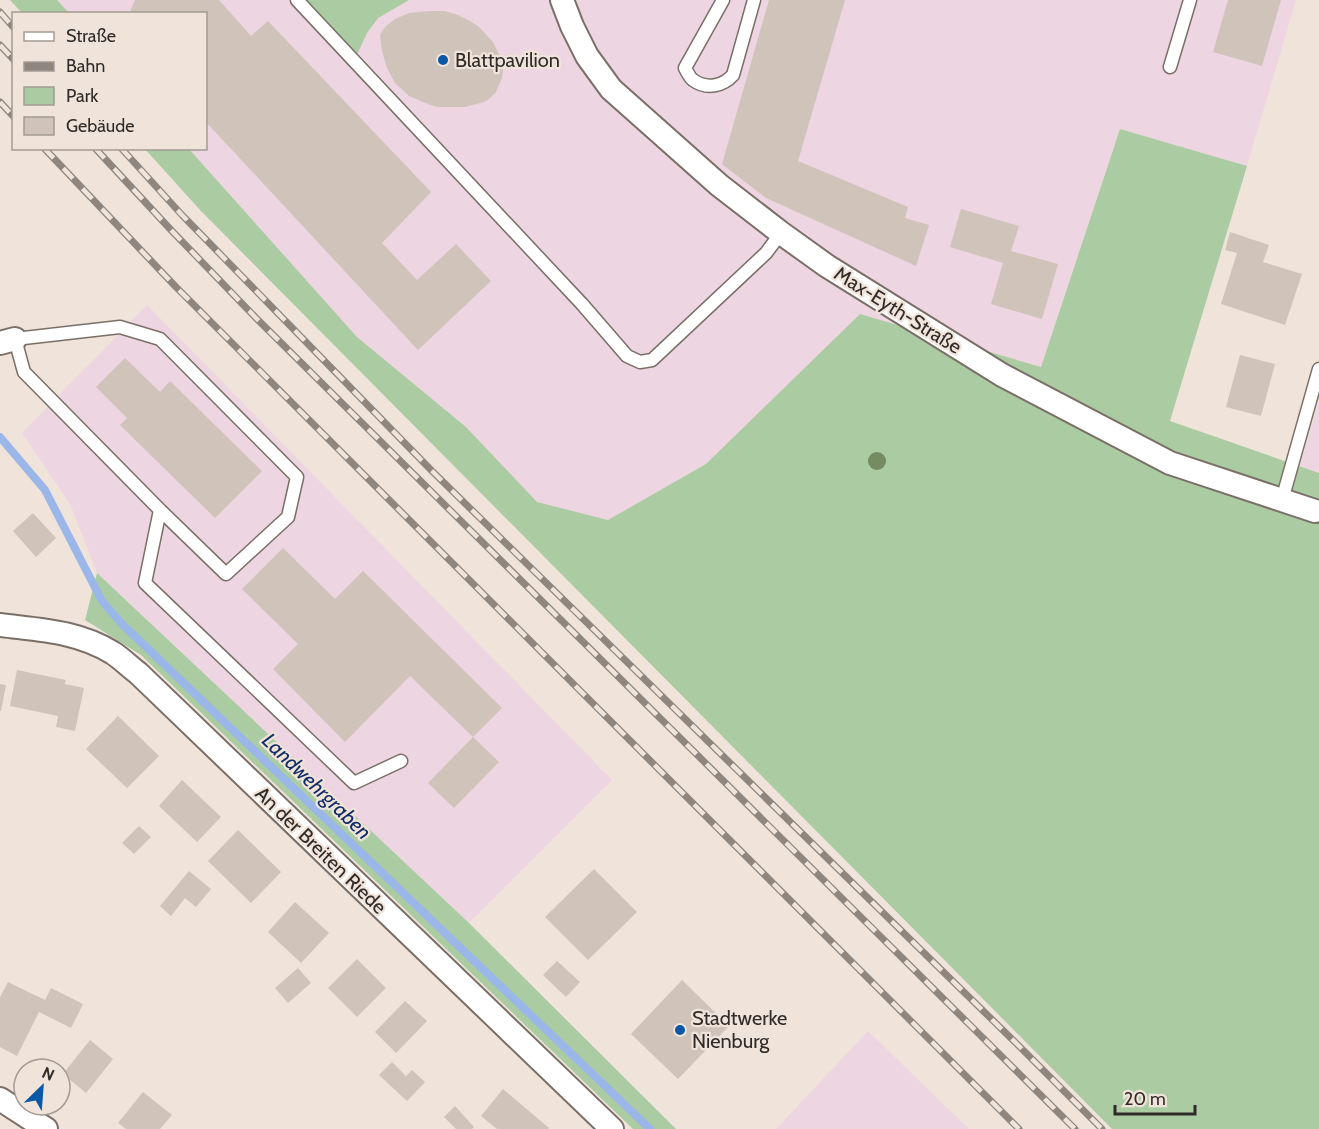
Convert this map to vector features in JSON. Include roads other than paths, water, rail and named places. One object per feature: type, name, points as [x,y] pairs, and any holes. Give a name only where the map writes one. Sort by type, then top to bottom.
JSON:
[{"type":"street","name":"Max-Eyth-Straße","points":[[562,0],[587,56],[611,89],[719,185],[827,266],[1002,375],[1170,463],[1315,511]]},
{"type":"street","name":"An der Breiten Riede","points":[[0,625],[56,631],[87,640],[113,653],[138,674],[612,1129]]},
{"type":"street","points":[[0,1099],[46,1129]]},
{"type":"lane","points":[[297,0],[582,304],[627,356],[633,359],[640,362],[652,360],[766,253],[781,233]]},
{"type":"lane","points":[[723,0],[685,68],[692,80],[705,86],[718,86],[728,81],[733,75],[754,0]]},
{"type":"lane","points":[[1170,67],[1190,0]]},
{"type":"lane","points":[[120,327],[160,339],[297,477],[288,517],[226,574],[24,372],[8,341],[120,327]]},
{"type":"lane","points":[[1282,500],[1319,369]]},
{"type":"lane","points":[[160,510],[145,583],[354,783],[401,761]]},
{"type":"waterway","name":"Landwehrgraben","points":[[0,437],[45,490],[102,601],[122,624],[650,1129]]},
{"type":"railway","points":[[0,12],[12,26]]},
{"type":"railway","points":[[0,45],[12,58]]},
{"type":"railway","points":[[0,102],[12,115]]},
{"type":"railway","points":[[46,150],[175,286],[1019,1129]]},
{"type":"railway","points":[[97,150],[257,319],[1075,1129]]},
{"type":"railway","points":[[123,150],[182,215],[432,471],[1102,1129]]},
{"type":"place","name":"Blattpavilion","points":[[443,60]]},
{"type":"place","name":"Stadtwerke Nienburg","points":[[680,1030]]}]
